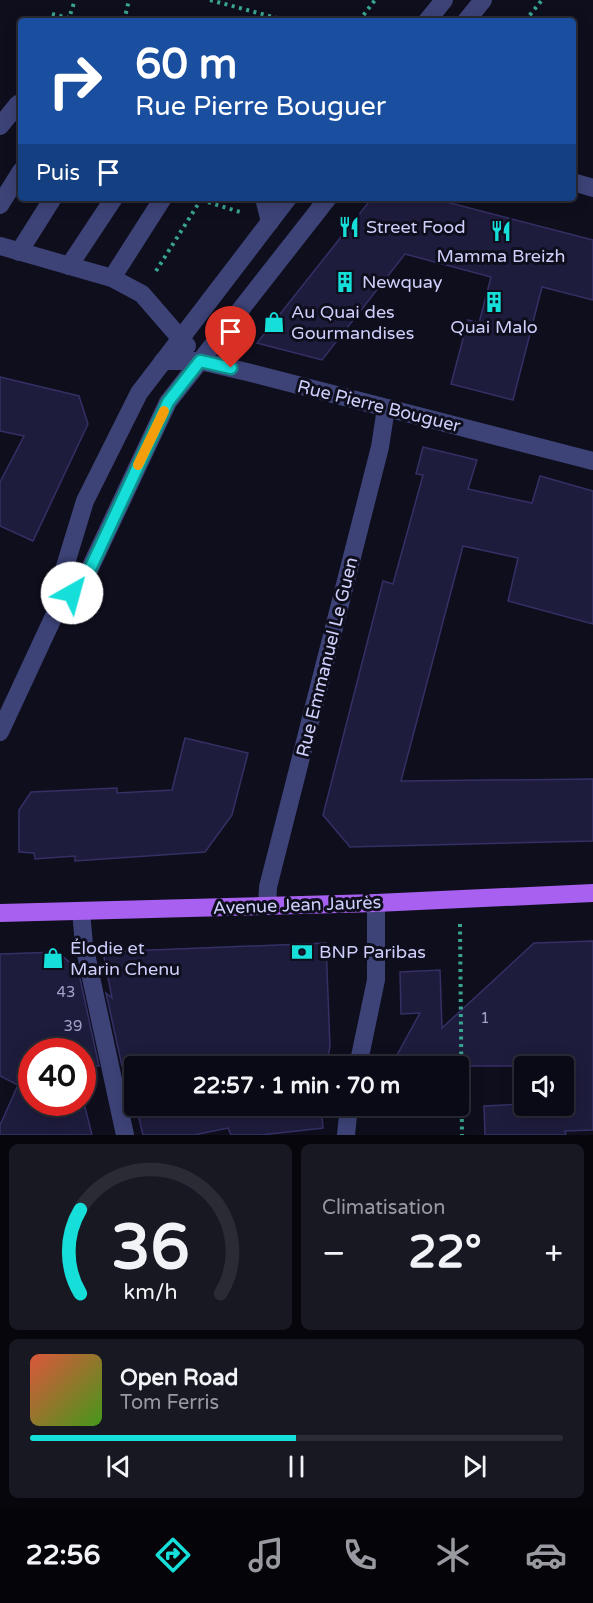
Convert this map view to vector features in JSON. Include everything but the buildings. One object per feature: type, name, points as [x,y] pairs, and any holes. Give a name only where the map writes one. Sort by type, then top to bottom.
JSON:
[{"type":"main road","name":"Avenue Jean Jaurès","points":[[0,913],[376,903],[593,893]]},
{"type":"street","points":[[429,18],[444,0]]},
{"type":"street","points":[[468,18],[483,0]]},
{"type":"street","points":[[0,126],[18,104]]},
{"type":"street","points":[[0,205],[18,176]]},
{"type":"street","points":[[576,183],[593,188]]},
{"type":"street","points":[[19,252],[51,201]]},
{"type":"street","points":[[69,266],[112,201]]},
{"type":"street","points":[[112,278],[161,201]]},
{"type":"street","points":[[265,201],[270,222]]},
{"type":"street","points":[[0,732],[60,603],[63,573],[85,501],[139,393],[286,201]]},
{"type":"street","points":[[60,603],[83,584],[168,402],[326,201]]},
{"type":"street","points":[[0,246],[112,278],[142,294],[200,361]]},
{"type":"street","name":"Rue Pierre Bouguer","points":[[163,361],[200,361],[593,461]]},
{"type":"street","name":"Rue Emmanuel Le Guen","points":[[267,906],[268,887],[380,447],[386,408]]},
{"type":"street","points":[[360,1056],[376,980],[376,903]]},
{"type":"street","points":[[81,911],[84,945],[125,1135]]},
{"type":"street","points":[[346,1135],[347,1116]]},
{"type":"path","points":[[70,18],[75,0]]},
{"type":"path","points":[[125,18],[129,0]]},
{"type":"path","points":[[210,0],[277,18]]},
{"type":"path","points":[[361,18],[375,0]]},
{"type":"path","points":[[527,18],[542,0]]},
{"type":"path","points":[[52,14],[63,18]]},
{"type":"path","points":[[156,272],[200,201]]},
{"type":"path","points":[[207,201],[240,212]]},
{"type":"path","points":[[460,899],[462,1135]]},
{"type":"slow traffic","points":[[138,465],[164,411]]},
{"type":"place","name":"Street Food","points":[[349,227]]},
{"type":"place","name":"Mamma Breizh","points":[[501,231]]},
{"type":"place","name":"Newquay","points":[[345,282]]},
{"type":"place","name":"Quai Malo","points":[[494,302]]},
{"type":"place","name":"Au Quai des Gourmandises","points":[[274,322]]},
{"type":"place","name":"BNP Paribas","points":[[302,952]]},
{"type":"place","name":"Élodie et Marin Chenu","points":[[53,958]]},
{"type":"route","points":[[72,593],[83,584],[168,402],[200,361],[231,368]]}]
